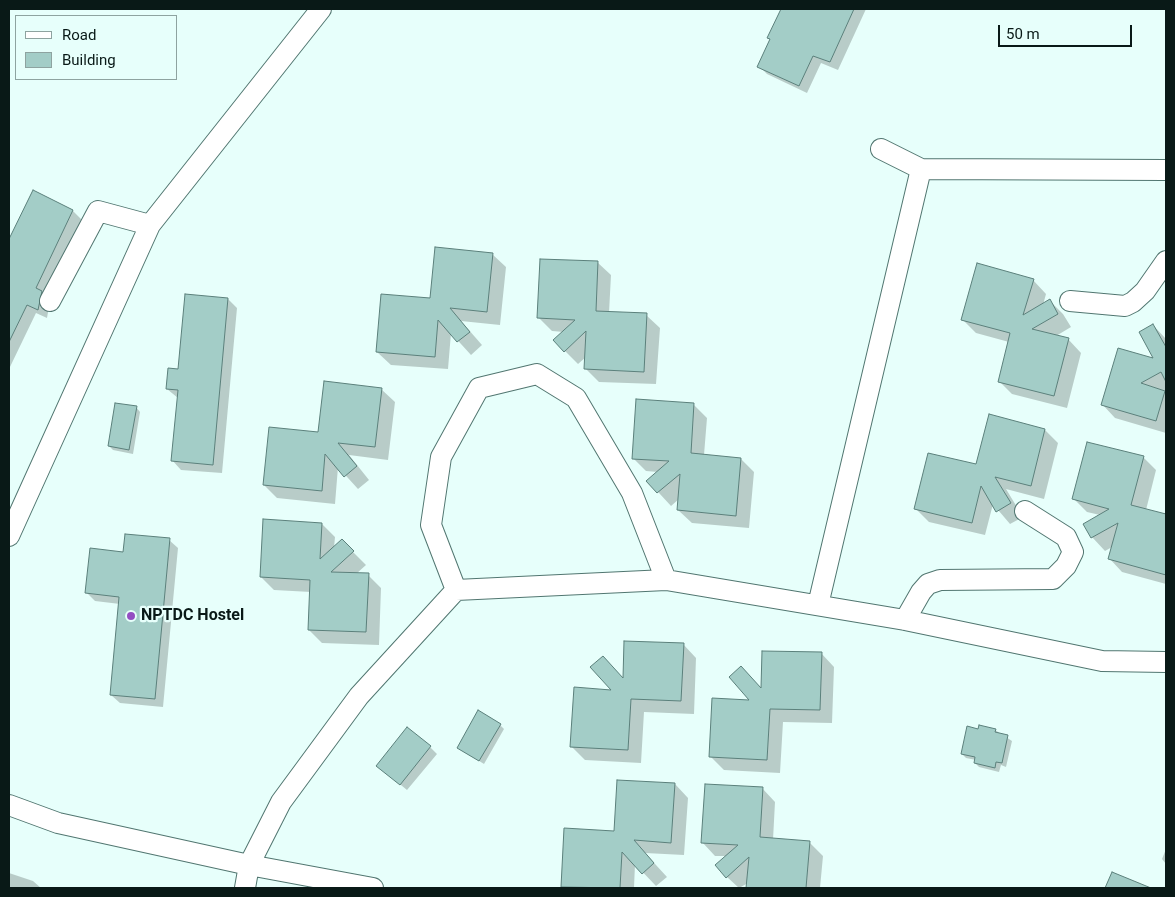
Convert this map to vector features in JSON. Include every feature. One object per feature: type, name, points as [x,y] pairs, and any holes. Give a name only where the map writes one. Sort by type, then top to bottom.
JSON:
[{"type":"street","points":[[9,536],[150,225],[321,9]]},
{"type":"street","points":[[881,149],[921,168],[1166,170]]},
{"type":"street","points":[[818,606],[921,168]]},
{"type":"street","points":[[50,301],[98,211],[150,225]]},
{"type":"street","points":[[1070,301],[1125,306],[1133,302],[1145,291],[1166,261]]},
{"type":"street","points":[[456,590],[430,525],[441,458],[479,388],[537,374],[576,398],[632,493],[666,580]]},
{"type":"street","points":[[906,620],[920,592],[928,584],[940,580],[1053,579],[1066,566],[1073,552],[1066,537],[1025,511]]},
{"type":"street","points":[[245,888],[248,865],[281,802],[359,696],[456,590],[666,580],[906,620],[1102,661],[1166,662]]},
{"type":"street","points":[[9,805],[58,823],[248,865],[373,888]]},
{"type":"building","points":[[781,9],[854,9],[830,62],[813,56],[799,86],[757,67],[770,39],[767,38]]},
{"type":"building","points":[[33,190],[73,210],[36,288],[42,291],[38,310],[27,305],[9,342],[9,239]]},
{"type":"building","points":[[435,247],[493,253],[487,312],[450,308],[470,332],[457,342],[438,320],[435,357],[376,352],[381,294],[430,298]]},
{"type":"building","points":[[540,259],[598,261],[596,311],[647,313],[644,372],[584,369],[586,331],[564,352],[553,340],[575,320],[537,318]]},
{"type":"building","points":[[977,263],[1034,279],[1023,315],[1050,299],[1058,314],[1032,329],[1069,338],[1054,396],[998,382],[1010,333],[961,320]]},
{"type":"building","points":[[185,294],[228,298],[213,465],[171,461],[178,390],[166,389],[168,368],[178,369]]},
{"type":"building","points":[[1153,324],[1166,347],[1166,382],[1161,372],[1141,383],[1165,391],[1156,421],[1101,405],[1118,348],[1153,358],[1139,332]]},
{"type":"building","points":[[324,381],[382,388],[375,447],[338,443],[357,466],[344,477],[325,454],[322,491],[263,485],[269,427],[318,432]]},
{"type":"building","points":[[636,399],[694,403],[691,453],[741,458],[736,516],[677,510],[680,474],[657,493],[646,481],[669,461],[632,459]]},
{"type":"building","points":[[115,403],[137,406],[129,450],[108,446]]},
{"type":"building","points":[[989,414],[1045,429],[1031,486],[995,477],[1011,503],[996,512],[981,486],[972,523],[914,509],[928,453],[976,464]]},
{"type":"building","points":[[1087,442],[1144,456],[1131,505],[1166,514],[1166,575],[1108,559],[1118,523],[1091,538],[1083,524],[1109,509],[1072,499]]},
{"type":"building","points":[[263,519],[322,523],[320,559],[342,539],[354,551],[331,572],[369,573],[366,632],[308,630],[310,580],[260,577]]},
{"type":"building","points":[[125,534],[170,538],[155,699],[110,695],[119,597],[85,593],[90,548],[123,552]]},
{"type":"building","points":[[624,641],[684,643],[681,701],[631,699],[628,750],[570,747],[574,687],[611,690],[590,667],[603,656],[623,678]]},
{"type":"building","points":[[762,651],[822,652],[820,710],[770,709],[767,760],[709,757],[712,698],[749,700],[729,677],[741,666],[761,688]]},
{"type":"building","points":[[478,710],[501,724],[479,761],[457,748]]},
{"type":"building","points":[[979,725],[996,729],[995,732],[1008,735],[1002,763],[996,762],[995,768],[974,763],[975,757],[961,754],[967,726],[978,729]]},
{"type":"building","points":[[407,727],[431,746],[400,785],[376,766]]},
{"type":"building","points":[[617,780],[675,783],[671,843],[634,840],[654,863],[642,874],[622,852],[620,888],[561,887],[564,828],[614,831]]},
{"type":"building","points":[[705,784],[763,787],[760,837],[810,841],[806,888],[746,888],[749,857],[726,878],[715,865],[738,845],[701,843]]},
{"type":"building","points":[[1112,872],[1151,888],[1105,888]]},
{"type":"place","name":"NPTDC Hostel","points":[[131,616]]}]
